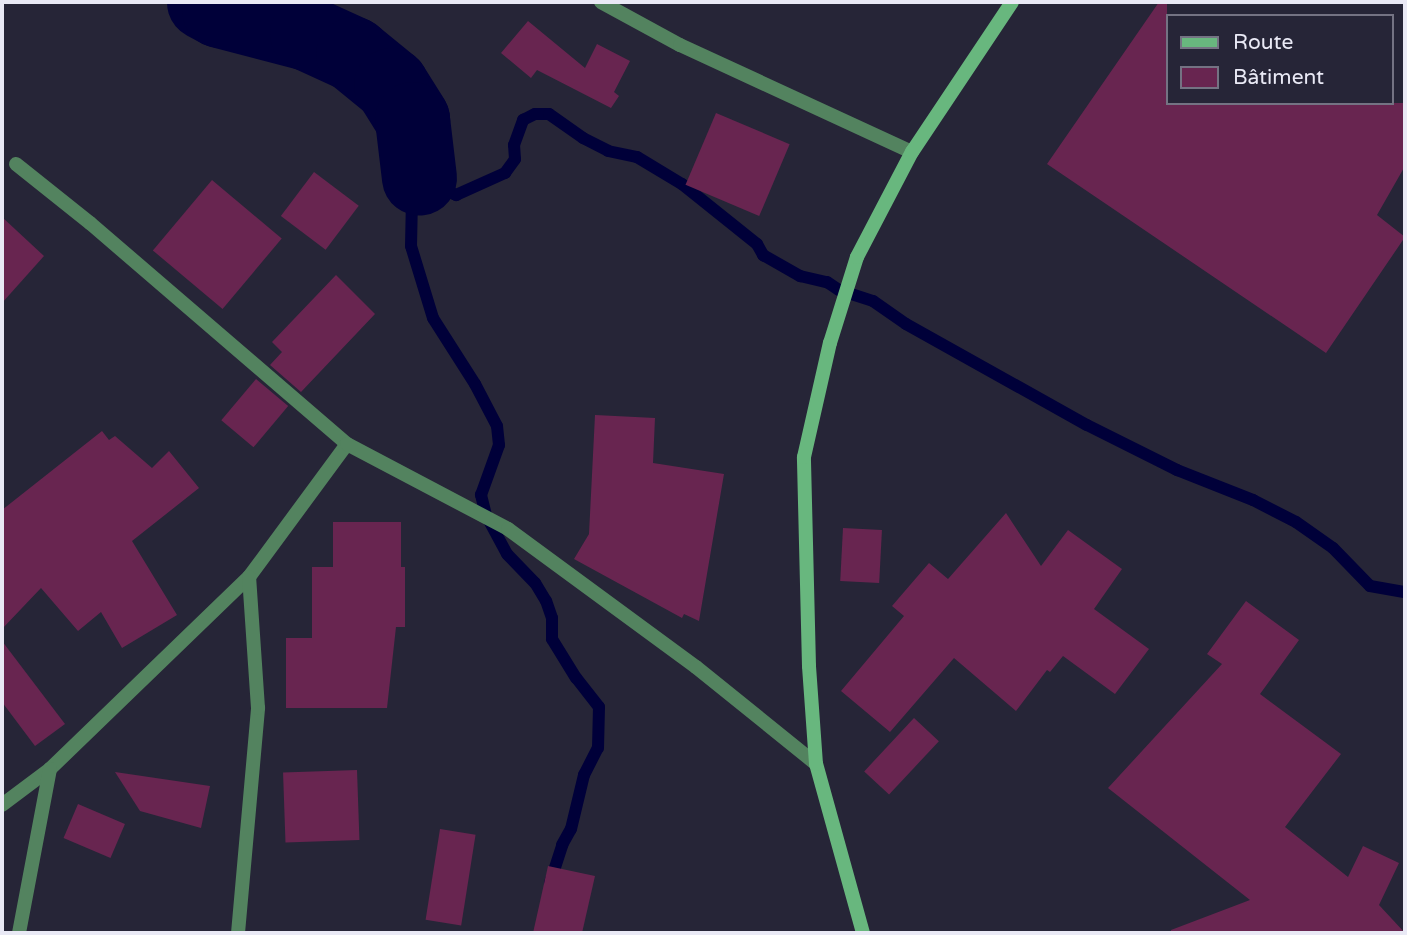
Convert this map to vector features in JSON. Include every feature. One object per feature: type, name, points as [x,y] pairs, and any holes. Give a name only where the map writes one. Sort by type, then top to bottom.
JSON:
[{"type":"street","points":[[601,2],[680,45],[912,152]]},
{"type":"street","points":[[863,933],[816,764],[808,667],[804,457],[830,343],[857,257],[912,152],[1012,2]]},
{"type":"street","points":[[16,164],[90,223],[347,444],[460,501],[508,529],[696,667],[816,764]]},
{"type":"street","points":[[2,805],[50,769],[249,577],[347,444]]},
{"type":"street","points":[[238,933],[258,708],[249,577]]},
{"type":"street","points":[[19,933],[50,769]]},
{"type":"building","points":[[1159,2],[1167,2],[1166,105],[1405,103],[1405,166],[1377,215],[1405,237],[1326,353],[1047,164]]},
{"type":"building","points":[[528,21],[585,68],[597,44],[630,61],[614,92],[619,96],[611,108],[537,70],[531,78],[501,53]]},
{"type":"building","points":[[716,113],[790,144],[759,216],[686,185]]},
{"type":"building","points":[[314,172],[359,206],[326,250],[281,216]]},
{"type":"building","points":[[212,180],[282,238],[223,309],[153,250]]},
{"type":"building","points":[[2,217],[44,256],[2,303]]},
{"type":"building","points":[[336,275],[375,314],[301,392],[270,365],[282,352],[272,342]]},
{"type":"building","points":[[256,379],[288,406],[253,447],[221,420]]},
{"type":"building","points":[[595,415],[655,418],[653,463],[724,474],[699,621],[684,614],[682,618],[574,559],[589,534]]},
{"type":"building","points":[[102,431],[109,440],[115,436],[152,468],[169,451],[199,488],[132,541],[177,615],[122,648],[101,612],[78,631],[41,588],[2,629],[2,510]]},
{"type":"building","points":[[1006,513],[1041,566],[1068,530],[1122,569],[1094,609],[1149,649],[1115,694],[1063,656],[1050,672],[1047,670],[1016,711],[954,658],[890,732],[841,691],[904,616],[892,606],[929,563],[948,579]]},
{"type":"building","points":[[333,522],[401,522],[401,567],[405,567],[405,627],[396,627],[387,708],[286,708],[286,638],[312,638],[312,567],[333,567]]},
{"type":"building","points":[[843,528],[882,530],[879,583],[840,581]]},
{"type":"building","points":[[1246,601],[1299,640],[1260,694],[1341,754],[1285,827],[1348,877],[1363,846],[1399,863],[1379,905],[1405,933],[1171,933],[1171,930],[1250,900],[1108,788],[1222,664],[1207,654]]},
{"type":"building","points":[[2,641],[65,724],[35,746],[2,702]]},
{"type":"building","points":[[914,718],[939,741],[889,795],[864,771]]},
{"type":"building","points":[[357,770],[359,840],[285,843],[283,773]]},
{"type":"building","points":[[115,772],[210,786],[201,828],[140,811]]},
{"type":"building","points":[[78,804],[125,824],[110,858],[64,838]]},
{"type":"building","points":[[440,829],[476,835],[461,925],[426,920]]},
{"type":"building","points":[[548,866],[595,876],[582,933],[533,933]]},
{"type":"waterway","points":[[204,2],[219,10],[307,33],[353,54],[391,85],[412,119],[419,178]]},
{"type":"waterway","points":[[550,883],[562,845],[571,829],[584,775],[598,748],[599,707],[576,678],[552,639],[552,618],[546,601],[535,583],[507,554],[486,515],[481,495],[499,445],[497,426],[475,384],[433,318],[411,246],[412,197],[419,178],[456,195],[505,173],[515,159],[514,145],[523,120],[535,114],[549,114],[583,138],[608,151],[637,157],[682,184],[757,244],[763,255],[800,276],[827,282],[839,290],[873,301],[906,324],[1087,425],[1177,470],[1253,500],[1296,522],[1333,548],[1370,586],[1405,592]]}]
